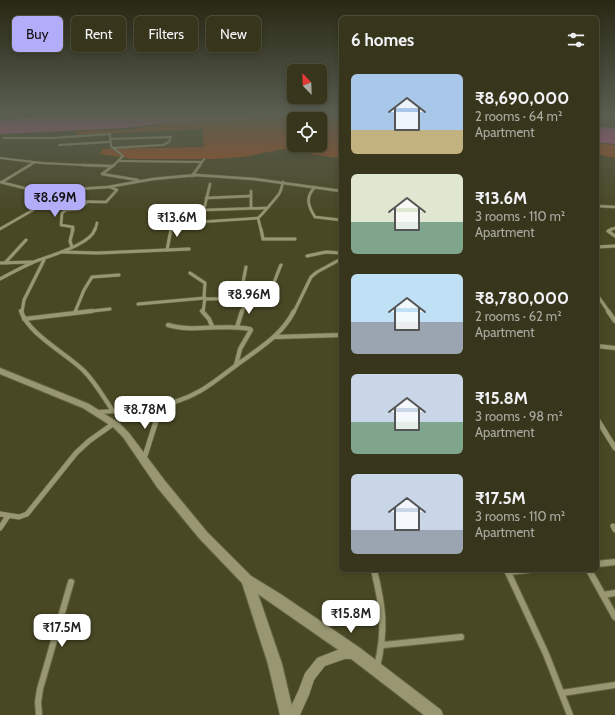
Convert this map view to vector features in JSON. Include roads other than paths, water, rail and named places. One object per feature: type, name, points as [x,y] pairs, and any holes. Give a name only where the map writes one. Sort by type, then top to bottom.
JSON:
[{"type":"main road","points":[[0,371],[97,412],[113,424],[126,435],[144,461],[203,535],[247,580],[278,599],[355,653],[436,715]]},
{"type":"main road","points":[[247,580],[273,658],[283,692],[287,715]]},
{"type":"street","points":[[112,148],[123,147]]},
{"type":"street","points":[[112,148],[122,154],[122,158],[102,174],[143,180]]},
{"type":"street","points":[[0,158],[35,162],[112,166]]},
{"type":"street","points":[[192,176],[204,159]]},
{"type":"street","points":[[119,161],[202,162]]},
{"type":"street","points":[[1,182],[35,162]]},
{"type":"street","points":[[1,182],[28,189],[63,190],[108,187],[143,180],[192,176],[283,182],[339,191]]},
{"type":"street","points":[[165,211],[164,222],[172,223],[258,218],[264,214],[266,208],[277,197],[283,182]]},
{"type":"street","points":[[201,222],[210,184]]},
{"type":"street","points":[[63,190],[54,200],[87,202],[107,201],[117,190],[108,187]]},
{"type":"street","points":[[315,187],[307,197],[315,217],[339,220]]},
{"type":"street","points":[[251,191],[251,208]]},
{"type":"street","points":[[206,198],[251,196]]},
{"type":"street","points":[[72,247],[70,241],[73,227],[60,225],[62,213],[66,210],[79,209],[87,202]]},
{"type":"street","points":[[599,206],[615,207]]},
{"type":"street","points":[[203,210],[266,208]]},
{"type":"street","points":[[0,229],[33,210]]},
{"type":"street","points":[[258,218],[263,239],[295,239]]},
{"type":"street","points":[[0,263],[34,262],[44,260],[92,236],[94,234],[96,223]]},
{"type":"street","points":[[167,250],[172,223]]},
{"type":"street","points":[[615,228],[608,230],[615,236]]},
{"type":"street","points":[[5,263],[26,240]]},
{"type":"street","points":[[599,247],[615,246]]},
{"type":"street","points":[[62,252],[98,253],[189,249]]},
{"type":"street","points":[[307,256],[326,252],[339,253]]},
{"type":"street","points":[[97,412],[162,404],[192,395],[236,366],[275,336],[289,321],[311,277],[339,259]]},
{"type":"street","points":[[44,260],[23,305],[21,311],[24,319],[34,330],[91,378],[113,411]]},
{"type":"street","points":[[0,279],[34,262]]},
{"type":"street","points":[[138,304],[205,298],[208,300],[269,297],[274,279],[281,265]]},
{"type":"street","points":[[240,298],[246,267]]},
{"type":"street","points":[[190,273],[205,283],[205,298],[202,311],[209,319],[212,326]]},
{"type":"street","points":[[75,313],[84,290],[92,277],[119,276]]},
{"type":"street","points":[[237,327],[247,298]]},
{"type":"street","points":[[599,298],[615,321]]},
{"type":"street","points":[[24,319],[110,309]]},
{"type":"street","points":[[168,325],[180,328],[212,326],[248,328],[250,330],[240,349],[236,366]]},
{"type":"street","points":[[275,336],[339,336]]},
{"type":"street","points":[[599,346],[615,348]]},
{"type":"street","points":[[144,461],[162,404]]},
{"type":"street","points":[[599,422],[615,448]]},
{"type":"street","points":[[0,514],[19,517],[31,510],[76,453],[89,441],[113,424]]},
{"type":"street","points":[[0,528],[8,516]]},
{"type":"street","points":[[599,564],[615,562]]},
{"type":"street","points":[[374,572],[384,613],[383,645],[377,670]]},
{"type":"street","points":[[508,572],[562,693],[570,715]]},
{"type":"street","points":[[590,572],[615,617]]},
{"type":"street","points":[[39,715],[38,702],[40,689],[71,582]]},
{"type":"street","points":[[603,595],[615,593]]},
{"type":"street","points":[[383,645],[461,637]]},
{"type":"street","points":[[293,715],[305,691],[308,677],[321,662],[345,652],[355,653]]},
{"type":"street","points":[[562,693],[615,685]]}]
